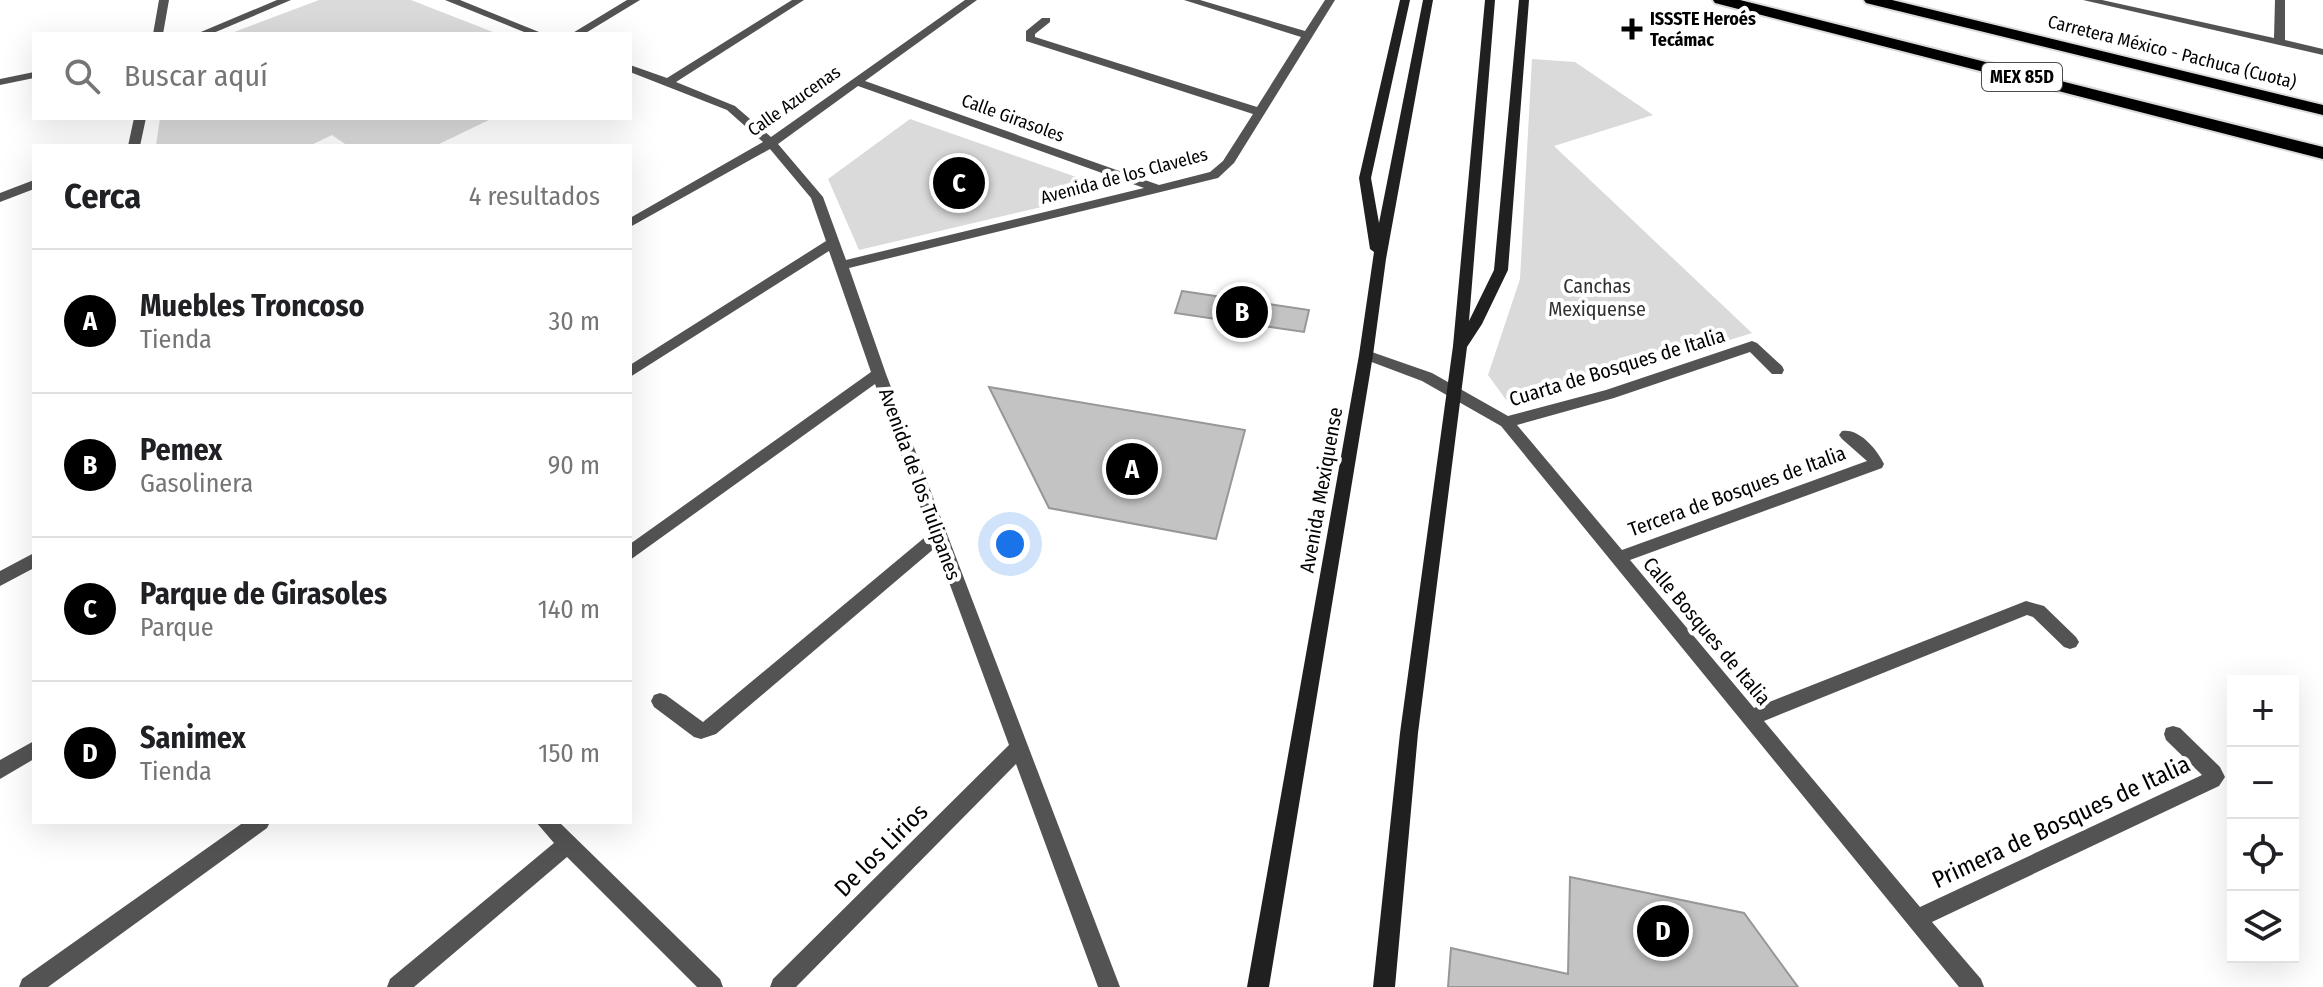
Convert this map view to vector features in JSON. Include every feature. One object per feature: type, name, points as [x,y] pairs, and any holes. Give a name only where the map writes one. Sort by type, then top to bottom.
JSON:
[{"type":"highway","name":"MEX 85D","points":[[1721,0],[2323,153]]},
{"type":"highway","name":"Carretera México - Pachuca (Cuota)","points":[[1872,0],[2323,110]]},
{"type":"main road","points":[[1379,259],[1365,178],[1405,0]]},
{"type":"main road","name":"Avenida Mexiquense","points":[[1255,985],[1366,355],[1379,259],[1428,0]]},
{"type":"main road","points":[[1384,987],[1409,733],[1460,346],[1490,0]]},
{"type":"main road","points":[[1460,346],[1475,324],[1501,270],[1524,0]]},
{"type":"street","points":[[158,32],[164,0]]},
{"type":"street","points":[[206,32],[286,0]]},
{"type":"street","points":[[579,32],[635,0]]},
{"type":"street","points":[[669,82],[799,0]]},
{"type":"street","name":"Calle Azucenas","points":[[632,222],[771,143],[972,0]]},
{"type":"street","points":[[1189,0],[1307,35]]},
{"type":"street","name":"Avenida de los Claveles","points":[[840,266],[1214,175],[1228,163],[1330,0]]},
{"type":"street","points":[[2088,0],[2323,52]]},
{"type":"street","points":[[2279,42],[2280,0]]},
{"type":"street","points":[[459,1],[534,32]]},
{"type":"street","points":[[1046,20],[1030,33],[1030,39],[1259,112]]},
{"type":"street","name":"Avenida de los Tulipanes","points":[[632,69],[731,108],[771,143],[817,197],[879,374],[1109,987]]},
{"type":"street","points":[[0,82],[32,75]]},
{"type":"street","name":"Calle Girasoles","points":[[857,82],[1156,188]]},
{"type":"street","points":[[130,144],[139,120]]},
{"type":"street","points":[[0,198],[32,185]]},
{"type":"street","points":[[632,371],[832,243]]},
{"type":"street","name":"Cuarta de Bosques de Italia","points":[[1506,422],[1609,394],[1752,346],[1777,370]]},
{"type":"street","name":"Calle Bosques de Italia","points":[[1366,355],[1427,377],[1506,422],[1973,987]]},
{"type":"street","points":[[632,552],[879,374]]},
{"type":"street","name":"Tercera de Bosques de Italia","points":[[1618,558],[1876,464],[1872,455],[1847,435]]},
{"type":"street","points":[[660,701],[694,729],[701,731],[709,728],[939,535]]},
{"type":"street","points":[[0,579],[32,561]]},
{"type":"street","points":[[1751,718],[2026,608],[2038,611],[2070,642]]},
{"type":"street","name":"Primera de Bosques de Italia","points":[[1916,919],[2212,780],[2215,777],[2213,773],[2173,734]]},
{"type":"street","name":"De los Lirios","points":[[781,987],[1018,749]]},
{"type":"street","points":[[0,770],[32,750]]},
{"type":"street","points":[[30,987],[257,824]]},
{"type":"street","points":[[548,824],[712,987]]},
{"type":"street","points":[[398,987],[568,844]]},
{"type":"green space","points":[[319,0],[411,0],[493,32],[234,32]]},
{"type":"green space","name":"Canchas Mexiquense","points":[[1532,59],[1575,62],[1653,115],[1554,146],[1752,333],[1512,408],[1488,375],[1520,279]]},
{"type":"green space","points":[[910,119],[1085,180],[1091,187],[1090,193],[1080,198],[859,250],[828,179]]},
{"type":"green space","points":[[160,120],[489,120],[439,144],[345,144],[332,135],[313,144],[156,144]]},
{"type":"building","points":[[1182,291],[1309,310],[1304,332],[1175,313]]},
{"type":"building","points":[[989,387],[1245,430],[1216,539],[1049,508]]},
{"type":"building","points":[[1570,877],[1744,913],[1798,987],[1448,987],[1451,948],[1568,974]]},
{"type":"place","name":"ISSSTE Heroés Tecámac","points":[[1632,29]]},
{"type":"place","name":"Parque de Girasoles","points":[[959,183]]},
{"type":"place","name":"Pemex","points":[[1242,312]]},
{"type":"place","name":"Muebles Troncoso","points":[[1132,469]]},
{"type":"place","name":"Sanimex","points":[[1663,931]]}]
